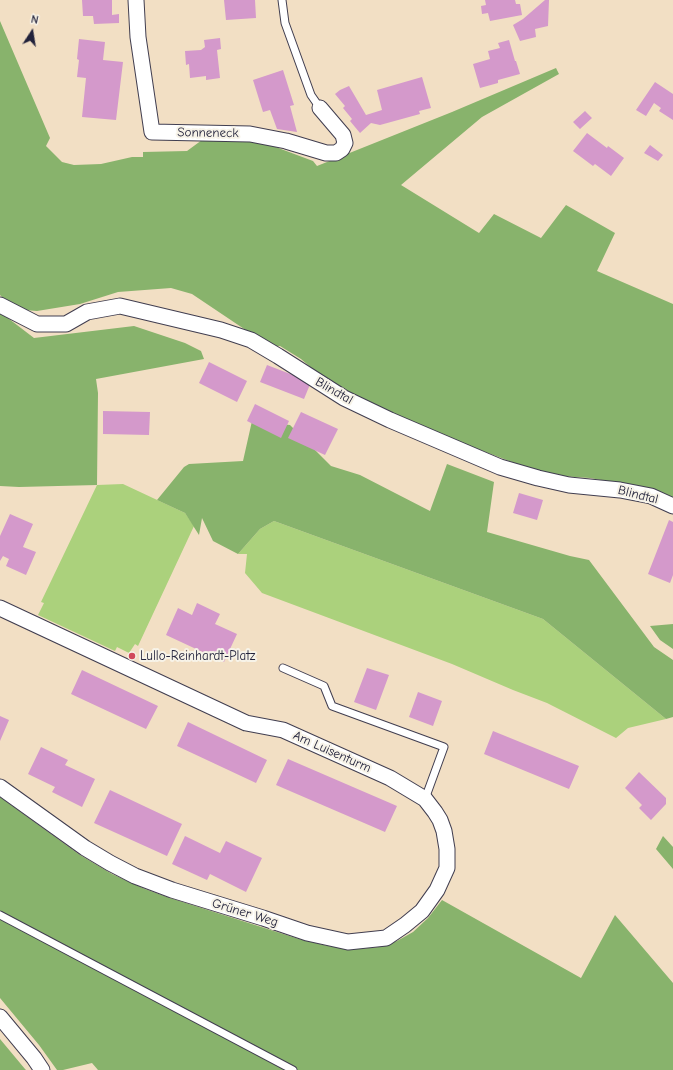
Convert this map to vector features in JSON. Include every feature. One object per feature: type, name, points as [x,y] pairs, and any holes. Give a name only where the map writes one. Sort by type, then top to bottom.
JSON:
[{"type":"street","name":"Sonneneck","points":[[136,0],[138,37],[152,132],[250,134],[286,141],[326,153],[336,153],[342,149],[345,143],[343,136],[320,108]]},
{"type":"street","name":"Blindtal","points":[[0,305],[37,324],[66,324],[87,312],[120,306],[221,330],[251,340],[350,401],[390,420],[500,467],[569,485],[620,490],[651,496],[673,506]]},
{"type":"street","name":"Am Luisenturm","points":[[0,608],[246,723],[283,730],[390,778],[425,799],[440,820],[444,831]]},
{"type":"street","name":"Grüner Weg","points":[[0,787],[85,848],[135,876],[172,890],[307,933],[348,942],[386,938],[422,911],[438,890],[447,868],[447,849],[444,831]]},
{"type":"street","points":[[0,1017],[42,1070]]},
{"type":"lane","points":[[282,0],[285,23],[311,95],[320,108]]},
{"type":"lane","points":[[283,668],[324,686],[332,706],[444,747],[425,799]]},
{"type":"lane","points":[[0,915],[293,1070]]},
{"type":"green space","points":[[0,21],[50,138],[46,146],[62,162],[74,165],[101,164],[132,157],[143,157],[143,152],[187,151],[202,140],[250,141],[273,146],[313,161],[317,166],[452,112],[556,68],[559,74],[482,117],[401,185],[479,233],[494,214],[541,238],[566,205],[615,233],[597,271],[673,304],[673,500],[645,488],[590,478],[546,475],[454,440],[371,404],[329,383],[301,359],[280,346],[271,347],[192,294],[171,288],[118,292],[80,304],[37,311],[25,310],[5,300],[0,295]]},
{"type":"green space","points":[[0,312],[34,338],[134,326],[185,343],[201,351],[204,359],[96,379],[98,393],[97,485],[0,486]]},
{"type":"green space","points":[[252,421],[290,425],[331,466],[360,475],[430,511],[447,464],[494,482],[487,532],[589,560],[654,647],[673,660],[673,717],[666,719],[543,619],[274,521],[260,529],[238,554],[213,541],[202,518],[199,535],[185,513],[157,500],[184,467],[189,464],[243,461]]},
{"type":"green space","points":[[123,484],[185,513],[194,526],[138,646],[135,644],[129,653],[117,647],[115,651],[38,615],[44,603],[41,602],[97,485]]},
{"type":"green space","points":[[274,521],[543,619],[666,719],[628,728],[616,738],[547,703],[452,664],[262,593],[245,573],[247,554],[238,554],[260,529]]},
{"type":"green space","points":[[673,624],[673,649],[660,640],[650,626]]},
{"type":"green space","points":[[0,797],[80,855],[112,874],[145,889],[299,939],[328,946],[359,949],[379,947],[397,941],[413,932],[428,918],[442,900],[581,978],[615,915],[673,983],[673,1070],[98,1070],[92,1063],[57,1070],[39,1045],[0,998]]},
{"type":"green space","points":[[663,836],[673,847],[673,869],[656,849]]},
{"type":"green space","points":[[0,1039],[25,1069],[26,1070],[0,1070]]},
{"type":"building","points":[[82,0],[112,0],[112,15],[119,14],[119,23],[94,24],[93,16],[83,16]]},
{"type":"building","points":[[224,0],[255,0],[256,18],[226,20]]},
{"type":"building","points":[[485,0],[515,0],[516,4],[520,4],[522,15],[490,21],[488,13],[482,14],[481,6],[486,5]]},
{"type":"building","points":[[545,0],[549,0],[548,26],[535,29],[536,37],[520,41],[513,25],[523,19]]},
{"type":"building","points":[[220,38],[221,49],[217,50],[220,78],[206,80],[206,76],[190,78],[189,64],[186,65],[185,51],[201,50],[205,47],[204,40]]},
{"type":"building","points":[[79,39],[105,42],[103,60],[123,62],[116,120],[82,117],[86,78],[77,77]]},
{"type":"building","points":[[509,40],[520,74],[498,80],[498,83],[480,88],[473,64],[490,59],[488,51],[500,48],[498,43]]},
{"type":"building","points":[[283,70],[294,105],[290,106],[297,132],[277,129],[270,110],[263,112],[253,80]]},
{"type":"building","points":[[422,77],[431,108],[419,111],[420,114],[380,125],[371,123],[360,133],[350,121],[352,119],[343,108],[345,106],[335,94],[349,86],[366,115],[382,110],[377,90]]},
{"type":"building","points":[[655,82],[673,94],[673,120],[659,111],[661,108],[654,103],[646,116],[636,110]]},
{"type":"building","points":[[585,111],[592,118],[580,129],[573,122]]},
{"type":"building","points":[[587,133],[607,148],[608,146],[624,158],[611,176],[595,164],[593,166],[573,151]]},
{"type":"building","points":[[650,145],[663,155],[658,161],[644,153]]},
{"type":"building","points":[[209,362],[247,381],[237,402],[199,383]]},
{"type":"building","points":[[267,365],[311,382],[304,399],[260,382]]},
{"type":"building","points":[[255,404],[289,421],[281,438],[247,421]]},
{"type":"building","points":[[103,411],[150,412],[149,435],[103,434]]},
{"type":"building","points":[[301,412],[338,429],[325,455],[288,438]]},
{"type":"building","points":[[519,493],[543,500],[537,520],[513,513]]},
{"type":"building","points":[[10,514],[33,524],[23,547],[36,552],[26,575],[6,566],[9,559],[3,556],[0,561],[0,536]]},
{"type":"building","points":[[669,520],[673,522],[673,575],[670,583],[648,574]]},
{"type":"building","points":[[197,603],[220,614],[215,624],[237,634],[224,662],[166,635],[178,608],[192,615]]},
{"type":"building","points":[[367,668],[389,675],[376,710],[354,702]]},
{"type":"building","points":[[82,670],[158,706],[146,729],[71,694]]},
{"type":"building","points":[[418,692],[442,701],[433,726],[409,717]]},
{"type":"building","points":[[0,716],[9,720],[0,741]]},
{"type":"building","points":[[188,722],[267,760],[256,783],[177,746]]},
{"type":"building","points":[[493,731],[579,766],[569,789],[484,754]]},
{"type":"building","points":[[41,747],[68,760],[65,765],[95,779],[82,807],[52,792],[55,787],[28,774]]},
{"type":"building","points":[[288,759],[397,806],[385,832],[276,785]]},
{"type":"building","points":[[639,772],[666,798],[666,804],[651,820],[639,808],[642,805],[625,788]]},
{"type":"building","points":[[110,790],[182,824],[167,856],[94,823]]},
{"type":"building","points":[[185,836],[220,853],[226,841],[262,858],[246,892],[210,874],[207,880],[172,864]]},
{"type":"place","name":"Lullo-Reinhardt-Platz","points":[[132,656]]}]
